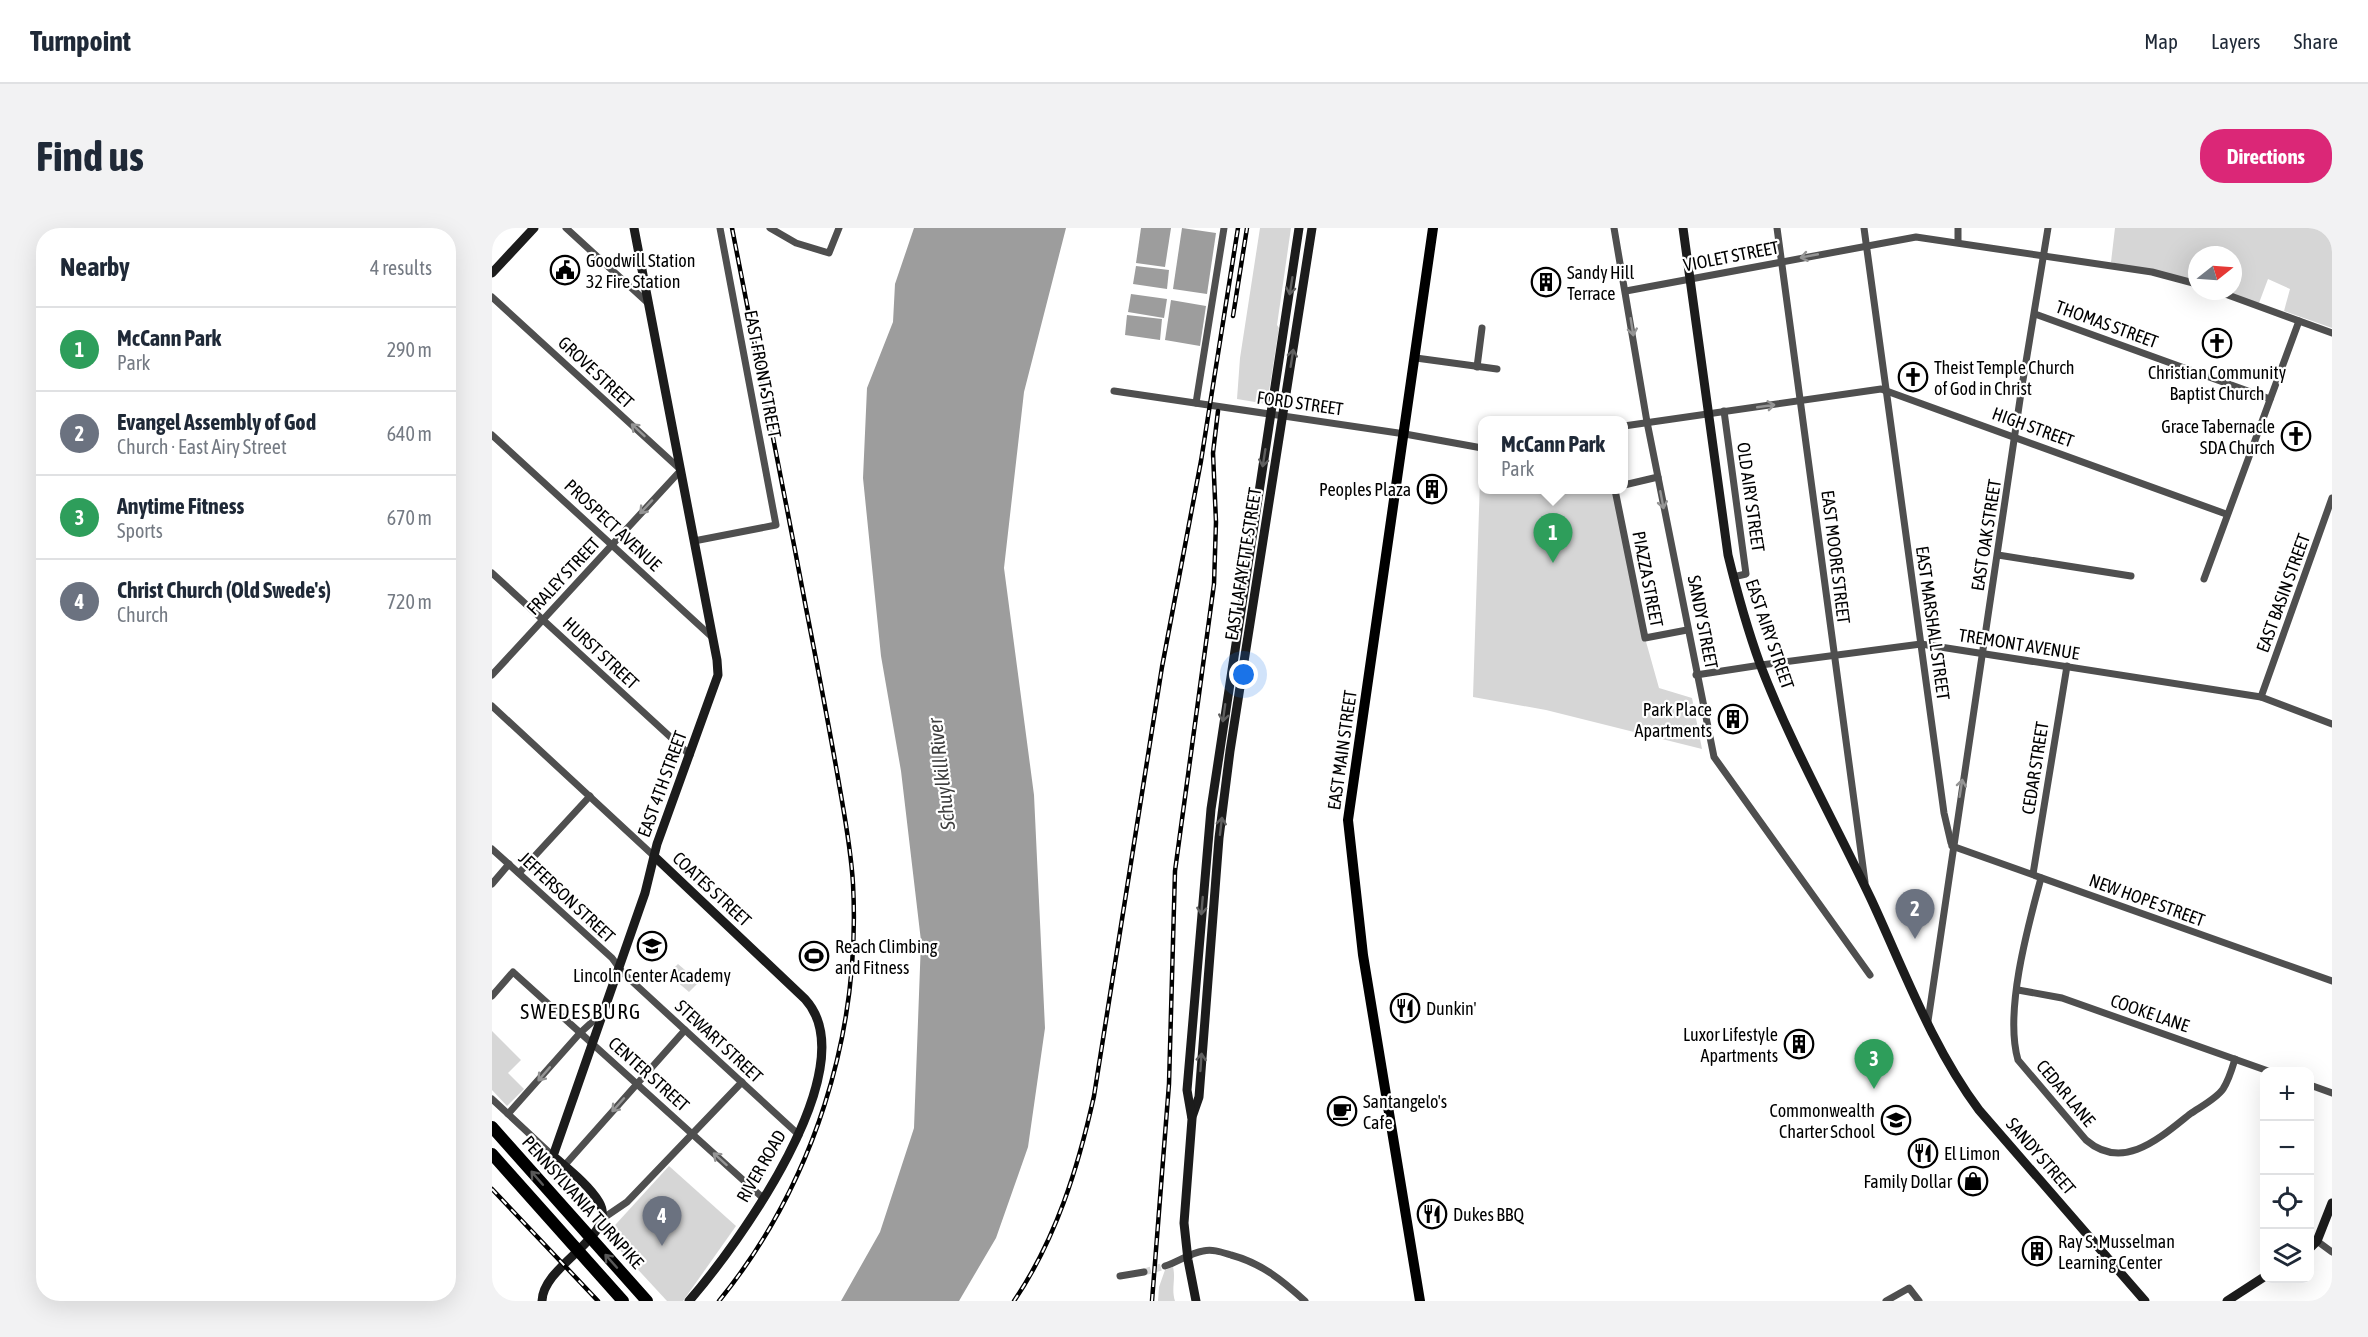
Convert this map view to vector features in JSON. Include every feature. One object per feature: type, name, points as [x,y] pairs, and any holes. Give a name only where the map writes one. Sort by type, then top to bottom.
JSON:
[{"type":"highway","name":"PENNSYLVANIA TURNPIKE","points":[[492,1127],[647,1301]]},
{"type":"highway","name":"PENNSYLVANIA TURNPIKE","points":[[492,1154],[623,1301]]},
{"type":"main road","points":[[492,273],[534,228]]},
{"type":"main road","name":"EAST 4TH STREET","points":[[553,1156],[619,968],[655,857],[657,844],[718,675],[713,638],[634,228]]},
{"type":"main road","name":"EAST LAFAYETTE STREET","points":[[1192,1119],[1187,1090],[1211,808],[1299,228]]},
{"type":"main road","name":"EAST LAFAYETTE STREET","points":[[1196,1301],[1185,1244],[1185,1196],[1192,1119],[1199,1096],[1220,838],[1230,751],[1312,228]]},
{"type":"main road","name":"EAST MAIN STREET","points":[[1420,1301],[1365,966],[1348,820],[1433,228]]},
{"type":"main road","name":"EAST AIRY STREET","points":[[1683,228],[1728,555],[1733,577],[1761,665],[1810,777],[1928,1021]]},
{"type":"main road","name":"COATES STREET","points":[[655,857],[805,999]]},
{"type":"main road","name":"RIVER ROAD","points":[[689,1301],[764,1199],[788,1159],[799,1135],[814,1087],[822,1048],[819,1021],[805,999]]},
{"type":"main road","name":"SANDY STREET","points":[[1928,1021],[1957,1077],[1979,1110],[2145,1301]]},
{"type":"main road","points":[[542,1301],[542,1292],[547,1282],[593,1235],[602,1219],[602,1209],[598,1200],[553,1156]]},
{"type":"main road","points":[[2314,1242],[2332,1203]]},
{"type":"main road","points":[[2227,1301],[2260,1280]]},
{"type":"street","points":[[566,228],[649,304]]},
{"type":"street","name":"EAST FRONT STREET","points":[[694,541],[776,525],[720,228]]},
{"type":"street","points":[[770,228],[790,240],[829,253],[839,228]]},
{"type":"street","points":[[1196,404],[1224,228]]},
{"type":"street","name":"SANDY STREET","points":[[1614,228],[1647,422],[1714,757],[1870,975]]},
{"type":"street","name":"EAST MOORE STREET","points":[[1777,228],[1866,890]]},
{"type":"street","name":"EAST MARSHALL STREET","points":[[1864,228],[1944,813],[1952,846],[1928,1021]]},
{"type":"street","points":[[1958,228],[1958,242]]},
{"type":"street","name":"EAST OAK STREET","points":[[1952,846],[2048,228]]},
{"type":"street","name":"VIOLET STREET","points":[[1626,291],[1916,237],[2152,272],[2188,282]]},
{"type":"street","name":"GROVE STREET","points":[[492,297],[681,470]]},
{"type":"street","points":[[2242,300],[2332,333]]},
{"type":"street","name":"THOMAS STREET","points":[[2035,314],[2270,399]]},
{"type":"street","points":[[2204,579],[2226,514],[2299,321]]},
{"type":"street","points":[[1477,367],[1482,328]]},
{"type":"street","points":[[1416,358],[1497,369]]},
{"type":"street","name":"HIGH STREET","points":[[1647,422],[1881,389],[2226,514]]},
{"type":"street","name":"FORD STREET","points":[[1113,392],[1405,434],[1478,447]]},
{"type":"street","name":"OLD AIRY STREET","points":[[1724,411],[1746,574],[1733,577]]},
{"type":"street","points":[[1628,425],[1647,422]]},
{"type":"street","name":"PROSPECT AVENUE","points":[[492,435],[713,638]]},
{"type":"street","points":[[1712,439],[1728,438]]},
{"type":"street","name":"FRALEY STREET","points":[[492,675],[681,470]]},
{"type":"street","points":[[1628,484],[1658,477]]},
{"type":"street","name":"PIAZZA STREET","points":[[1616,494],[1645,638],[1687,630]]},
{"type":"street","name":"EAST BASIN STREET","points":[[2261,697],[2332,498]]},
{"type":"street","points":[[1998,555],[2131,576]]},
{"type":"street","name":"HURST STREET","points":[[492,573],[690,755]]},
{"type":"street","name":"TREMONT AVENUE","points":[[1696,675],[1921,644],[2261,697],[2332,724]]},
{"type":"street","name":"CEDAR STREET","points":[[2033,874],[2067,666]]},
{"type":"street","name":"COATES STREET","points":[[492,706],[655,857]]},
{"type":"street","points":[[519,873],[591,796]]},
{"type":"street","name":"NEW HOPE STREET","points":[[1952,846],[2332,981]]},
{"type":"street","name":"JEFFERSON STREET","points":[[492,849],[612,958],[619,968]]},
{"type":"street","points":[[492,884],[509,864]]},
{"type":"street","name":"CEDAR LANE","points":[[2041,878],[2028,927],[2013,1021],[2013,1044],[2018,1060],[2086,1140],[2106,1152],[2135,1150],[2151,1144],[2222,1090],[2235,1059]]},
{"type":"street","name":"STEWART STREET","points":[[619,968],[799,1135]]},
{"type":"street","name":"CENTER STREET","points":[[492,996],[513,972],[764,1199]]},
{"type":"street","name":"COOKE LANE","points":[[2018,990],[2062,998],[2260,1067]]},
{"type":"street","points":[[508,1114],[580,1033],[604,1012]]},
{"type":"street","points":[[564,1166],[685,1030]]},
{"type":"street","points":[[602,1219],[627,1202],[742,1082]]},
{"type":"street","points":[[2314,1086],[2332,1093]]},
{"type":"street","points":[[492,1099],[553,1156]]},
{"type":"street","points":[[2314,1244],[2332,1252]]},
{"type":"street","points":[[1165,1266],[1182,1260],[1192,1253],[1212,1250],[1267,1269],[1305,1301]]},
{"type":"street","points":[[1120,1275],[1144,1272]]},
{"type":"street","points":[[1886,1301],[1909,1288],[1919,1301]]},
{"type":"shaded area","points":[[1260,228],[1291,228],[1267,404],[1237,399],[1240,358]]},
{"type":"shaded area","points":[[2115,228],[2325,228],[2332,231],[2332,328],[2284,311],[2290,289],[2268,279],[2259,303],[2242,298],[2242,246],[2188,246],[2188,283],[2111,262]]},
{"type":"shaded area","points":[[1480,494],[1616,494],[1645,638],[1659,688],[1692,698],[1702,749],[1546,710],[1473,697]]},
{"type":"shaded area","points":[[678,964],[699,982],[689,992],[668,974]]},
{"type":"shaded area","points":[[492,1031],[521,1060],[508,1073],[524,1089],[507,1106],[492,1090]]},
{"type":"shaded area","points":[[669,1166],[736,1226],[683,1301],[667,1301],[606,1235]]},
{"type":"shaded area","points":[[1173,1267],[1175,1301],[1158,1301],[1159,1287],[1165,1270]]},
{"type":"water","name":"Schuylkill River","points":[[914,228],[1066,228],[1024,392],[1004,568],[1034,795],[1045,1028],[1028,1147],[996,1238],[959,1301],[841,1301],[880,1232],[914,1128],[921,941],[901,771],[881,656],[863,478],[867,388],[893,322],[895,284]]},
{"type":"water","points":[[1141,228],[1171,228],[1165,267],[1136,263]]},
{"type":"water","points":[[1182,228],[1216,233],[1207,294],[1173,289]]},
{"type":"water","points":[[1136,266],[1169,270],[1167,289],[1133,284]]},
{"type":"water","points":[[1131,294],[1167,299],[1164,318],[1128,312]]},
{"type":"water","points":[[1171,300],[1206,306],[1200,346],[1165,340]]},
{"type":"water","points":[[1127,315],[1162,319],[1160,340],[1125,335]]},
{"type":"tunnel","points":[[1144,1272],[1165,1266]]},
{"type":"railway","points":[[719,1301],[752,1256],[781,1207],[805,1157],[825,1104],[839,1051],[849,996],[853,940],[853,884],[845,817],[732,228]]},
{"type":"railway","points":[[1014,1301],[1054,1228],[1081,1150],[1094,1096],[1162,667],[1201,461],[1238,228]]},
{"type":"railway","points":[[1233,316],[1247,228]]},
{"type":"railway","points":[[1152,1301],[1169,1084],[1175,871],[1214,584],[1216,522],[1213,453],[1218,411]]},
{"type":"railway","points":[[492,1189],[598,1301]]},
{"type":"place","name":"Goodwill Station 32 Fire Station","points":[[565,270]]},
{"type":"place","name":"Sandy Hill Terrace","points":[[1546,282]]},
{"type":"place","name":"Christian Community Baptist Church","points":[[2217,343]]},
{"type":"place","name":"Theist Temple Church of God in Christ","points":[[1913,377]]},
{"type":"place","name":"Grace Tabernacle SDA Church","points":[[2296,436]]},
{"type":"place","name":"Peoples Plaza","points":[[1432,489]]},
{"type":"place","name":"McCann Park","points":[[1553,563]]},
{"type":"place","name":"Park Place Apartments","points":[[1733,719]]},
{"type":"place","name":"Evangel Assembly of God","points":[[1915,939]]},
{"type":"place","name":"Lincoln Center Academy","points":[[652,946]]},
{"type":"place","name":"Reach Climbing and Fitness","points":[[814,956]]},
{"type":"place","name":"Dunkin'","points":[[1405,1008]]},
{"type":"place","name":"Luxor Lifestyle Apartments","points":[[1799,1044]]},
{"type":"place","name":"Anytime Fitness","points":[[1874,1089]]},
{"type":"place","name":"Santangelo's Cafe","points":[[1342,1111]]},
{"type":"place","name":"Commonwealth Charter School","points":[[1896,1120]]},
{"type":"place","name":"El Limon","points":[[1923,1153]]},
{"type":"place","name":"Family Dollar","points":[[1973,1181]]},
{"type":"place","name":"Dukes BBQ","points":[[1432,1214]]},
{"type":"place","name":"Christ Church (Old Swede's)","points":[[662,1246]]},
{"type":"place","name":"Ray S. Musselman Learning Center","points":[[2037,1251]]},
{"type":"district","name":"SWEDESBURG","points":[[581,1011]]}]
